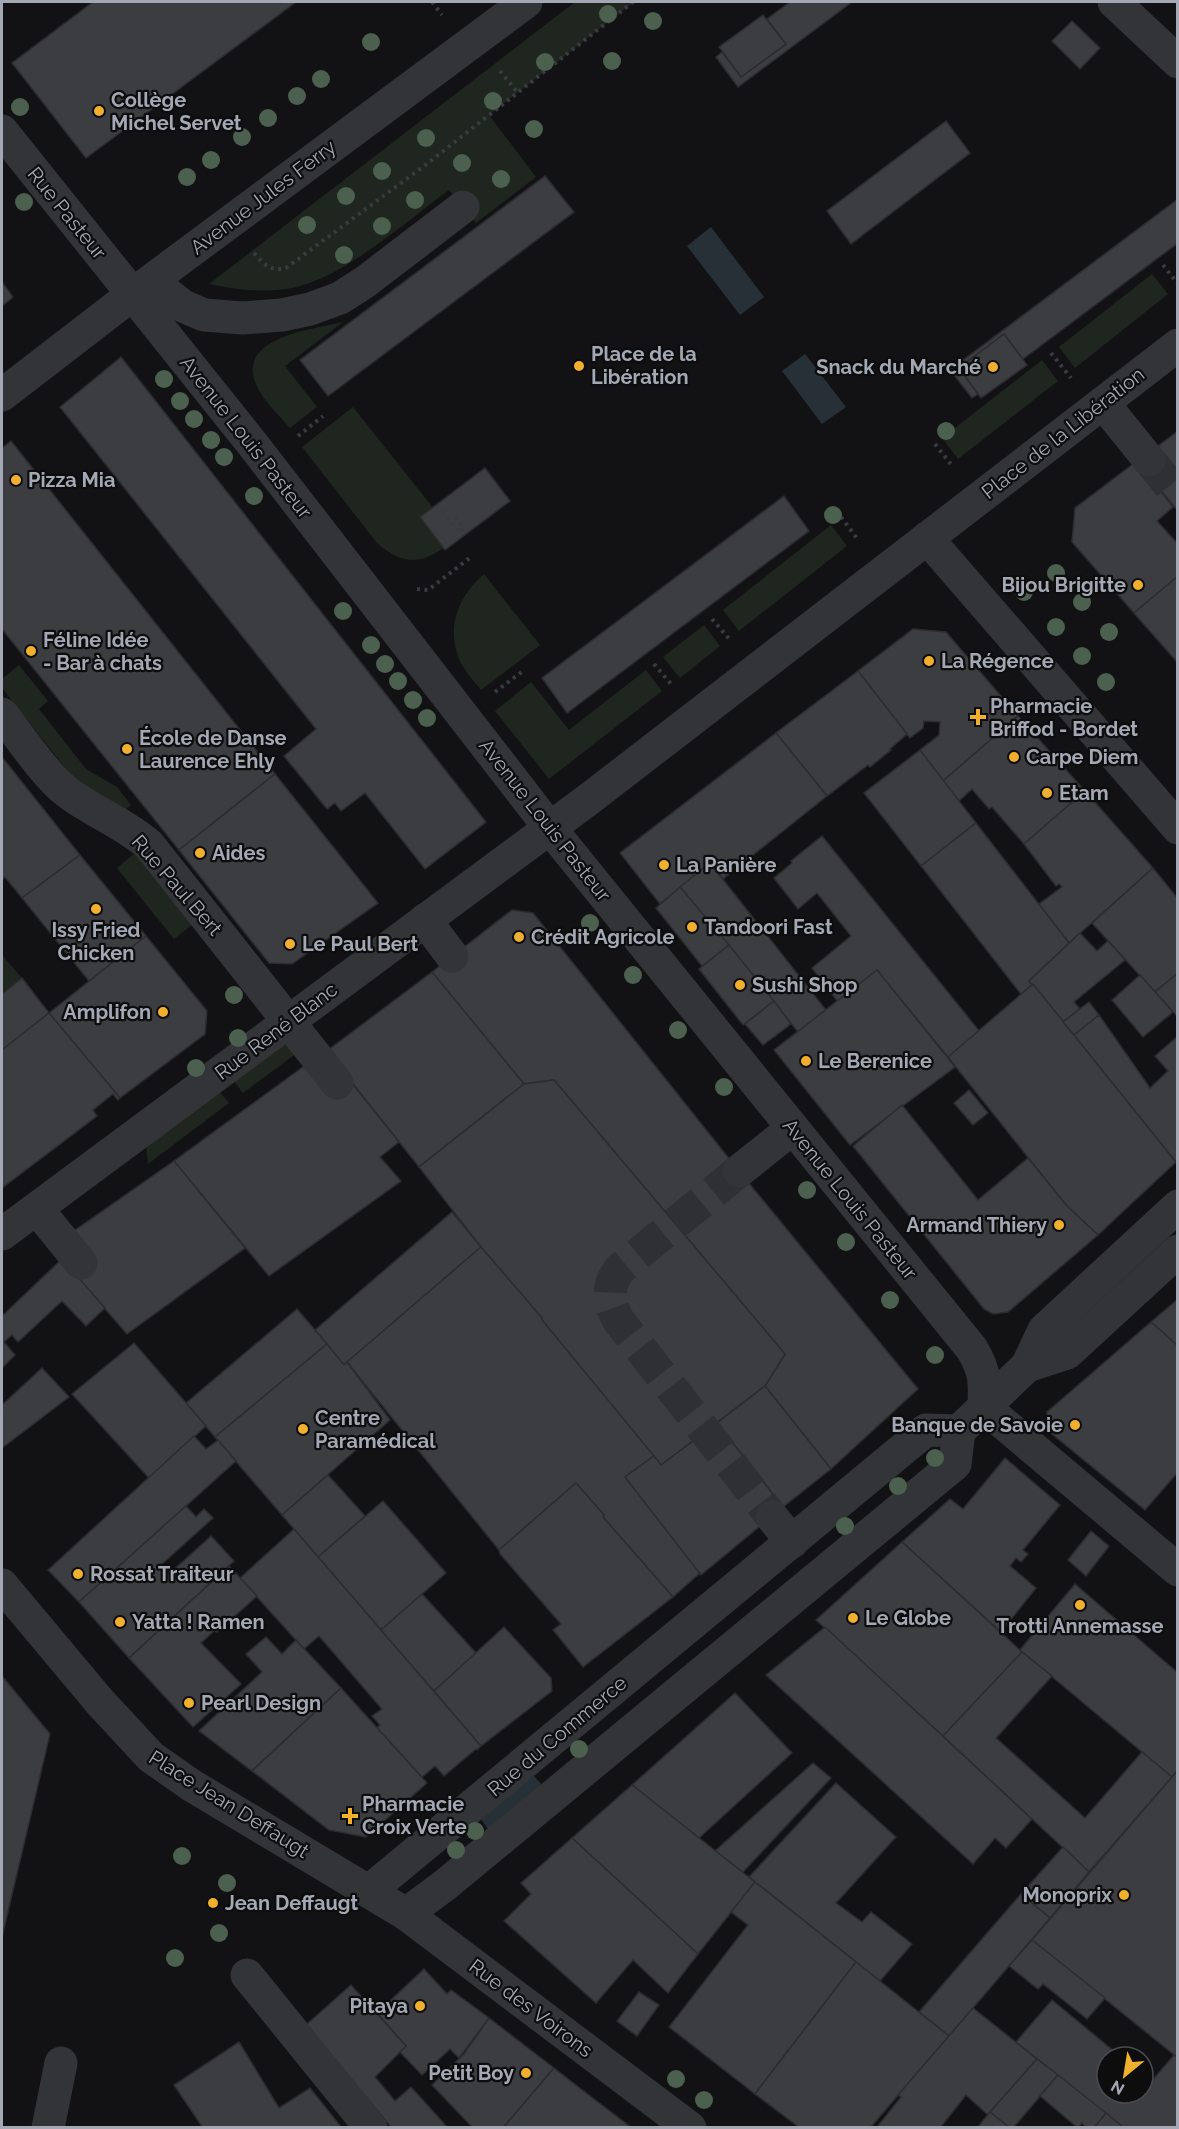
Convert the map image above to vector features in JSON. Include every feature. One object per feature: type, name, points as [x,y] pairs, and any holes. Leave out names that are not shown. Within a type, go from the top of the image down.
[{"type":"street","name":"Avenue Jules Ferry","points":[[2,395],[142,287],[526,2]]},
{"type":"street","points":[[1114,2],[1178,62]]},
{"type":"street","name":"Rue Pasteur","points":[[2,131],[142,287]]},
{"type":"street","points":[[142,287],[204,315],[255,318],[310,309],[356,289],[463,207]]},
{"type":"street","name":"Avenue Louis Pasteur","points":[[142,287],[254,446],[549,827],[972,1349],[983,1369],[985,1378],[984,1407]]},
{"type":"street","name":"Place de la Libération","points":[[549,827],[1178,345]]},
{"type":"street","points":[[1103,403],[1149,460]]},
{"type":"street","points":[[927,538],[1178,828]]},
{"type":"street","name":"Rue Paul Bert","points":[[2,714],[62,787],[77,799],[122,825],[148,845],[337,1083]]},
{"type":"street","name":"Rue René Blanc","points":[[2,1234],[549,827]]},
{"type":"street","points":[[425,920],[452,956]]},
{"type":"street","points":[[739,1171],[793,1128]]},
{"type":"street","points":[[406,1914],[445,1885],[955,1464],[959,1431],[1028,1366],[1044,1330],[1178,1206]]},
{"type":"street","points":[[37,1209],[81,1263]]},
{"type":"street","points":[[1028,1366],[1067,1353],[1178,1251]]},
{"type":"street","points":[[984,1407],[1178,1570]]},
{"type":"street","name":"Rue du Commerce","points":[[369,1891],[689,1626],[782,1529],[926,1430],[959,1431]]},
{"type":"street","name":"Place Jean Deffaugt","points":[[2,1585],[100,1702],[140,1747],[164,1768],[369,1891]]},
{"type":"street","points":[[689,1626],[722,1656]]},
{"type":"street","name":"Rue des Voirons","points":[[369,1891],[406,1914],[690,2127]]},
{"type":"street","points":[[247,1975],[371,2127]]},
{"type":"street","points":[[48,2127],[61,2064]]},
{"type":"path","points":[[229,223],[264,264],[278,270],[286,268],[428,163],[633,2]]},
{"type":"path","points":[[1163,265],[1178,284]]},
{"type":"path","points":[[442,511],[459,532],[464,528],[453,514]]},
{"type":"path","points":[[380,609],[409,588],[428,590],[471,557]]},
{"type":"shaded area","points":[[575,2],[634,2],[489,115],[536,177],[476,223],[449,190],[353,261],[311,282],[282,290],[261,291],[209,284]]},
{"type":"shaded area","points":[[711,227],[764,297],[740,315],[687,246]]},
{"type":"shaded area","points":[[1152,274],[1168,294],[1075,368],[1059,347]]},
{"type":"shaded area","points":[[343,322],[285,366],[317,407],[290,428],[266,402],[256,384],[253,368],[257,355],[281,338],[297,332]]},
{"type":"shaded area","points":[[805,354],[846,407],[822,424],[782,371]]},
{"type":"shaded area","points":[[1042,360],[1058,381],[958,459],[942,438]]},
{"type":"shaded area","points":[[353,407],[457,538],[436,552],[418,560],[399,557],[377,543],[302,447]]},
{"type":"shaded area","points":[[831,525],[847,546],[739,631],[723,610]]},
{"type":"shaded area","points":[[484,574],[540,645],[481,690],[459,659],[454,635],[457,612],[475,582]]},
{"type":"shaded area","points":[[704,625],[720,646],[680,678],[663,657]]},
{"type":"shaded area","points":[[19,665],[48,701],[39,709],[86,769],[117,787],[131,805],[125,810],[74,779],[2,688],[2,679]]},
{"type":"shaded area","points":[[646,670],[662,691],[549,779],[495,711],[531,682],[569,730]]},
{"type":"shaded area","points":[[135,853],[192,925],[174,939],[117,868]]},
{"type":"shaded area","points":[[2,955],[22,978],[2,994]]},
{"type":"shaded area","points":[[290,1036],[301,1050],[243,1093],[232,1079]]},
{"type":"shaded area","points":[[218,1090],[229,1103],[148,1164],[146,1145]]},
{"type":"shaded area","points":[[530,1771],[545,1789],[491,1833],[477,1814]]},
{"type":"building","name":"Collège Michel Servet","points":[[93,2],[296,2],[86,158],[12,63]]},
{"type":"building","points":[[790,2],[852,2],[738,87],[716,57],[722,52],[741,77],[786,44],[767,19]]},
{"type":"building","points":[[763,15],[786,44],[741,77],[719,47]]},
{"type":"building","points":[[1072,21],[1100,48],[1080,69],[1052,41]]},
{"type":"building","points":[[946,121],[970,153],[851,244],[827,211]]},
{"type":"building","points":[[545,176],[574,212],[328,396],[300,360]]},
{"type":"building","points":[[1178,199],[1178,243],[1023,359],[1004,334],[959,368],[978,394],[972,398],[950,370]]},
{"type":"building","points":[[2,282],[13,297],[2,306]]},
{"type":"building","name":"Snack du Marché","points":[[1004,334],[1027,365],[981,398],[959,368]]},
{"type":"building","points":[[121,357],[486,822],[425,869],[365,793],[341,811],[335,803],[327,809],[284,756],[316,729],[60,407]]},
{"type":"building","points":[[1178,431],[1178,511],[1141,466],[1154,449]]},
{"type":"building","points":[[11,441],[275,774],[179,850],[2,629],[2,448]]},
{"type":"building","points":[[1137,461],[1173,507],[1157,521],[1178,544],[1178,576],[1134,613],[1072,542],[1075,508]]},
{"type":"building","points":[[485,468],[510,501],[445,550],[420,517]]},
{"type":"building","points":[[784,496],[809,531],[567,713],[542,678]]},
{"type":"building","points":[[1178,576],[1178,663],[1134,613]]},
{"type":"building","points":[[913,629],[946,632],[1018,716],[943,781],[920,750],[939,735],[940,722],[924,721],[923,728],[910,738],[858,671]]},
{"type":"building","points":[[858,671],[907,734],[870,767],[868,765],[827,796],[776,733]]},
{"type":"building","points":[[1018,716],[1085,791],[1024,844],[992,807],[989,809],[972,789],[959,801],[943,781]]},
{"type":"building","points":[[776,733],[827,796],[723,879],[710,863],[660,904],[620,853]]},
{"type":"building","points":[[920,750],[976,823],[921,866],[864,793]]},
{"type":"building","points":[[2,757],[80,855],[22,898],[5,877],[2,880]]},
{"type":"building","points":[[275,774],[378,903],[292,964],[269,963],[179,850]]},
{"type":"building","points":[[1085,791],[1153,868],[1069,943],[1039,904],[1062,887],[1059,884],[1056,886],[1024,844]]},
{"type":"building","points":[[976,823],[1069,943],[1029,981],[1033,984],[1021,994],[921,866]]},
{"type":"building","points":[[822,836],[980,1032],[948,1057],[877,970],[838,1002],[812,968],[851,936],[817,893],[798,909],[774,878]]},
{"type":"building","points":[[80,855],[146,936],[89,981],[22,898]]},
{"type":"building","points":[[710,863],[826,1010],[798,1032],[680,887]]},
{"type":"building","points":[[1153,868],[1178,899],[1178,973],[1155,992],[1092,923]]},
{"type":"building","name":"Tandoori Fast","points":[[680,887],[729,945],[702,966],[656,908]]},
{"type":"building","points":[[512,910],[533,913],[739,1171],[918,1389],[831,1469],[765,1386],[785,1354],[554,1080],[524,1084],[432,972]]},
{"type":"building","points":[[1080,933],[1097,951],[1108,941],[1125,960],[1074,1002],[1080,1009],[1063,1022],[1029,981]]},
{"type":"building","points":[[146,936],[207,1011],[205,1034],[120,1098],[49,1013]]},
{"type":"building","points":[[729,945],[774,1001],[743,1025],[699,969]]},
{"type":"building","points":[[877,970],[955,1067],[850,1145],[774,1050]]},
{"type":"building","points":[[432,972],[524,1084],[419,1167],[327,1051]]},
{"type":"building","points":[[1178,973],[1178,1017],[1155,992]]},
{"type":"building","points":[[1140,975],[1173,1012],[1143,1037],[1112,1000]]},
{"type":"building","points":[[22,978],[49,1013],[2,1050],[2,994]]},
{"type":"building","points":[[1033,984],[1176,1162],[1098,1235],[1066,1205],[948,1057]]},
{"type":"building","points":[[774,1001],[791,1024],[763,1045],[745,1024]]},
{"type":"building","points":[[1089,1002],[1099,1015],[1074,1035],[1063,1022]]},
{"type":"building","points":[[49,1013],[120,1098],[118,1100],[113,1094],[93,1110],[97,1116],[2,1188],[2,1050]]},
{"type":"building","points":[[1099,1015],[1150,1088],[1168,1071],[1155,1056],[1178,1036],[1178,1161],[1176,1162],[1074,1035]]},
{"type":"building","points":[[307,1064],[346,1076],[399,1142],[380,1157],[401,1181],[269,1276],[174,1161]]},
{"type":"building","points":[[554,1080],[785,1354],[765,1386],[661,1465],[542,1318],[481,1247],[419,1167],[524,1084]]},
{"type":"building","points":[[969,1090],[988,1113],[973,1125],[954,1103]]},
{"type":"building","points":[[902,1105],[978,1200],[1028,1158],[1066,1205],[1098,1235],[1008,1312],[993,1314],[984,1309],[853,1146]]},
{"type":"building","points":[[174,1161],[245,1248],[127,1334],[72,1271],[74,1231]]},
{"type":"building","points":[[452,1212],[481,1247],[344,1365],[315,1330]]},
{"type":"building","points":[[481,1247],[654,1456],[625,1477],[700,1573],[673,1597],[576,1483],[499,1550],[347,1362]]},
{"type":"building","points":[[62,1259],[105,1308],[86,1326],[62,1301],[18,1342],[12,1335],[4,1342],[15,1355],[2,1368],[2,1316]]},
{"type":"building","points":[[1178,1299],[1178,1346],[1151,1322]]},
{"type":"building","points":[[297,1309],[327,1344],[215,1437],[186,1403]]},
{"type":"building","points":[[1151,1322],[1178,1346],[1178,1472],[1145,1510],[1047,1430],[1047,1412]]},
{"type":"building","points":[[134,1343],[206,1426],[149,1478],[72,1394]]},
{"type":"building","name":"Centre Paramédical","points":[[327,1344],[344,1365],[347,1362],[390,1420],[282,1515],[215,1437]]},
{"type":"building","points":[[42,1368],[69,1397],[2,1448],[2,1405]]},
{"type":"building","points":[[765,1386],[831,1469],[783,1507],[717,1423]]},
{"type":"building","points":[[717,1423],[783,1507],[701,1575],[625,1477],[654,1456],[661,1465]]},
{"type":"building","points":[[194,1436],[206,1449],[218,1440],[236,1461],[79,1602],[48,1570]]},
{"type":"building","points":[[1005,1458],[1060,1505],[1023,1550],[1028,1554],[1021,1562],[1016,1558],[1010,1566],[1036,1588],[1001,1632],[902,1542],[950,1499],[963,1509]]},
{"type":"building","points":[[328,1475],[365,1516],[318,1557],[282,1515]]},
{"type":"building","points":[[576,1483],[673,1597],[583,1667],[553,1630],[561,1624],[500,1554],[499,1550]]},
{"type":"building","points":[[383,1501],[446,1573],[381,1630],[318,1557]]},
{"type":"building","points":[[186,1506],[196,1517],[204,1509],[213,1518],[162,1564],[169,1574],[211,1536],[234,1561],[129,1658],[79,1602]]},
{"type":"building","points":[[294,1529],[481,1746],[444,1776],[435,1766],[422,1777],[377,1728],[380,1725],[372,1716],[382,1709],[319,1636],[304,1649],[240,1578]]},
{"type":"building","points":[[1091,1531],[1109,1546],[1086,1576],[1068,1560]]},
{"type":"building","points":[[902,1542],[1022,1652],[943,1736],[816,1620]]},
{"type":"building","points":[[229,1566],[257,1596],[217,1632],[214,1631],[201,1643],[241,1684],[193,1727],[129,1658]]},
{"type":"building","points":[[1075,1584],[1178,1673],[1178,1770],[1172,1777],[1020,1650]]},
{"type":"building","points":[[422,1594],[476,1653],[434,1691],[381,1630]]},
{"type":"building","points":[[504,1627],[551,1678],[552,1691],[481,1746],[434,1691]]},
{"type":"building","points":[[825,1627],[1032,1819],[1006,1848],[995,1838],[973,1864],[766,1675]]},
{"type":"building","points":[[266,1637],[282,1654],[296,1640],[341,1688],[252,1771],[199,1731],[262,1672],[246,1654]]},
{"type":"building","points":[[1022,1652],[1052,1676],[996,1738],[1085,1818],[1142,1752],[1172,1777],[1089,1872],[943,1736]]},
{"type":"building","points":[[2,1676],[50,1734],[2,1937]]},
{"type":"building","points":[[341,1688],[427,1783],[366,1837],[329,1830],[252,1771]]},
{"type":"building","points":[[735,1693],[792,1753],[699,1838],[632,1785]]},
{"type":"building","points":[[813,1763],[831,1778],[743,1872],[715,1851]]},
{"type":"building","name":"Monoprix","points":[[1178,1770],[1178,2058],[1032,1940]]},
{"type":"building","points":[[836,1783],[896,1837],[836,1903],[862,1922],[871,1912],[912,1944],[880,1981],[749,1877]]},
{"type":"building","points":[[632,1785],[755,1882],[698,1954],[572,1838]]},
{"type":"building","points":[[572,1838],[698,1954],[668,1993],[633,1960],[596,2003],[504,1921],[531,1894],[521,1883]]},
{"type":"building","points":[[1063,1847],[1089,1872],[1050,1918],[1021,1894]]},
{"type":"building","points":[[755,1882],[856,1962],[755,2094],[669,2027],[748,1925],[731,1912]]},
{"type":"building","points":[[1021,1894],[1050,1918],[949,2036],[919,2012]]},
{"type":"building","points":[[1032,1940],[1105,1998],[1087,2019],[1043,1984],[1038,1989],[1009,1966]]},
{"type":"building","points":[[856,1962],[949,2036],[870,2128],[800,2128],[755,2094]]},
{"type":"building","points":[[424,1969],[447,1994],[451,1990],[489,2018],[459,2058],[450,2049],[422,2075],[400,2052],[406,2046],[377,2013]]},
{"type":"building","points":[[351,1985],[406,2046],[375,2077],[395,2101],[411,2087],[448,2128],[392,2128],[306,2025]]},
{"type":"building","points":[[639,1992],[659,2005],[637,2036],[617,2021]]},
{"type":"building","points":[[1052,2000],[1106,2045],[1095,2045],[1095,2105],[1016,2042]]},
{"type":"building","points":[[973,2008],[1037,2059],[988,2115],[966,2095],[940,2128],[877,2127],[901,2097],[898,2095]]},
{"type":"building","points":[[489,2018],[554,2068],[503,2128],[473,2128],[432,2085],[464,2054]]},
{"type":"building","points":[[239,2042],[279,2108],[310,2088],[342,2128],[203,2128],[174,2085]]},
{"type":"building","points":[[1174,2055],[1178,2058],[1178,2128],[1124,2128],[1095,2105],[1155,2105],[1155,2077]]},
{"type":"building","points":[[1037,2059],[1058,2075],[1013,2128],[1010,2128],[990,2112]]},
{"type":"building","points":[[554,2068],[577,2086],[632,2128],[503,2128]]},
{"type":"building","points":[[1058,2075],[1106,2113],[1094,2128],[1086,2128],[1082,2123],[1078,2128],[1040,2096]]},
{"type":"building","points":[[990,2112],[1010,2128],[977,2128]]},
{"type":"building","points":[[1106,2113],[1124,2128],[1094,2128]]},
{"type":"tunnel","points":[[1149,460],[1178,495]]},
{"type":"tunnel","points":[[739,1171],[620,1269],[612,1282],[610,1295],[619,1321],[772,1517]]},
{"type":"place","name":"Collège Michel Servet","points":[[99,111]]},
{"type":"place","name":"Place de la Libération","points":[[579,366]]},
{"type":"place","name":"Snack du Marché","points":[[993,367]]},
{"type":"place","name":"Pizza Mia","points":[[16,480]]},
{"type":"place","name":"Bijou Brigitte","points":[[1138,585]]},
{"type":"place","name":"Féline Idée - Bar à chats","points":[[31,651]]},
{"type":"place","name":"La Régence","points":[[929,661]]},
{"type":"place","name":"Pharmacie Briffod - Bordet","points":[[978,717]]},
{"type":"place","name":"École de Danse Laurence Ehly","points":[[127,749]]},
{"type":"place","name":"Carpe Diem","points":[[1014,757]]},
{"type":"place","name":"Etam","points":[[1047,793]]},
{"type":"place","name":"Aides","points":[[200,853]]},
{"type":"place","name":"La Panière","points":[[664,865]]},
{"type":"place","name":"Issy Fried Chicken","points":[[96,909]]},
{"type":"place","name":"Tandoori Fast","points":[[692,927]]},
{"type":"place","name":"Crédit Agricole","points":[[519,937]]},
{"type":"place","name":"Le Paul Bert","points":[[290,944]]},
{"type":"place","name":"Sushi Shop","points":[[740,985]]},
{"type":"place","name":"Amplifon","points":[[163,1012]]},
{"type":"place","name":"Le Berenice","points":[[806,1061]]},
{"type":"place","name":"Armand Thiery","points":[[1059,1225]]},
{"type":"place","name":"Banque de Savoie","points":[[1075,1425]]},
{"type":"place","name":"Centre Paramédical","points":[[303,1429]]},
{"type":"place","name":"Rossat Traiteur","points":[[78,1574]]},
{"type":"place","name":"Trotti Annemasse","points":[[1080,1605]]},
{"type":"place","name":"Le Globe","points":[[853,1618]]},
{"type":"place","name":"Yatta ! Ramen","points":[[120,1622]]},
{"type":"place","name":"Pearl Design","points":[[189,1703]]},
{"type":"place","name":"Pharmacie Croix Verte","points":[[350,1816]]},
{"type":"place","name":"Monoprix","points":[[1124,1895]]},
{"type":"place","name":"Jean Deffaugt","points":[[213,1903]]},
{"type":"place","name":"Pitaya","points":[[420,2006]]},
{"type":"place","name":"Petit Boy","points":[[526,2073]]}]
